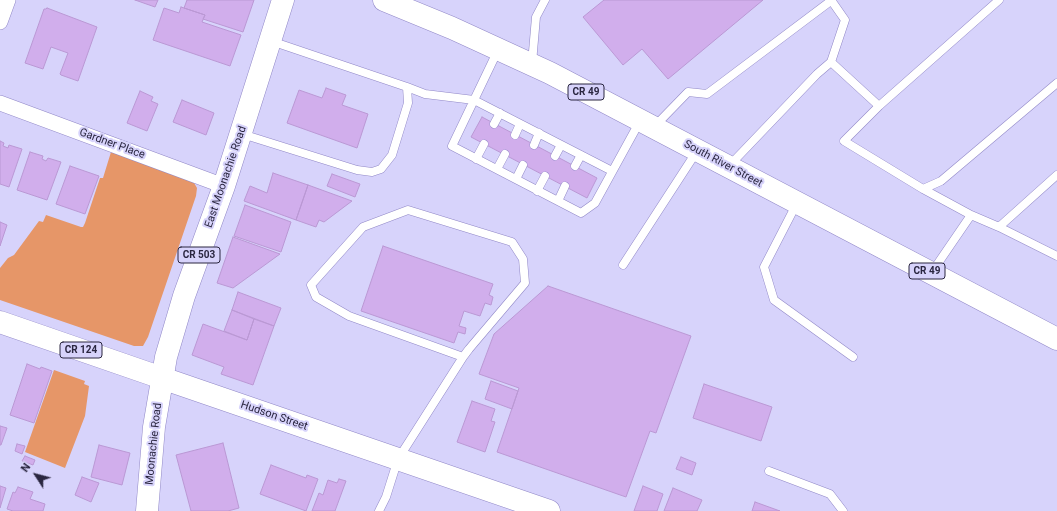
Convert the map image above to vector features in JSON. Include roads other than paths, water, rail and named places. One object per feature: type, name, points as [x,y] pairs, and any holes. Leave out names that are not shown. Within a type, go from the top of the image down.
[{"type":"main road","name":"East Moonachie Road","points":[[162,378],[166,358],[184,296],[224,186],[283,0]]},
{"type":"main road","name":"South River Street","points":[[384,0],[452,28],[532,64],[1057,339]]},
{"type":"main road","name":"Hudson Street","points":[[0,322],[549,511]]},
{"type":"main road","name":"Moonachie Road","points":[[147,511],[154,427],[162,378]]},
{"type":"street","points":[[0,22],[8,0]]},
{"type":"street","name":"Gardner Place","points":[[0,103],[224,186]]},
{"type":"lane","points":[[532,64],[536,17],[545,0]]},
{"type":"lane","points":[[498,49],[452,146],[581,213],[595,203],[612,171],[647,124],[688,92],[707,94],[831,0],[844,20],[830,62],[729,166]]},
{"type":"lane","points":[[999,0],[879,106],[844,142],[923,189],[971,215],[999,227],[1057,256]]},
{"type":"lane","points":[[270,41],[425,94],[474,100],[612,171]]},
{"type":"lane","points":[[830,62],[879,106]]},
{"type":"lane","points":[[923,189],[941,181],[1057,83]]},
{"type":"lane","points":[[241,134],[357,170],[372,172],[381,169],[392,155],[408,103],[407,87]]},
{"type":"lane","points":[[494,124],[500,113]]},
{"type":"lane","points":[[515,135],[520,124]]},
{"type":"lane","points":[[534,144],[539,133]]},
{"type":"lane","points":[[476,159],[484,144]]},
{"type":"lane","points":[[555,156],[561,144]]},
{"type":"lane","points":[[622,265],[698,150]]},
{"type":"lane","points":[[497,169],[504,154]]},
{"type":"lane","points":[[575,166],[580,155]]},
{"type":"lane","points":[[516,179],[524,165]]},
{"type":"lane","points":[[999,227],[1057,175]]},
{"type":"lane","points":[[537,190],[545,176]]},
{"type":"lane","points":[[558,201],[565,186]]},
{"type":"lane","points":[[797,202],[764,267],[774,300],[853,357]]},
{"type":"lane","points":[[379,511],[386,497],[398,459],[469,349],[525,283],[523,260],[512,242],[408,210],[363,227],[311,285],[316,297],[349,316],[463,358]]},
{"type":"lane","points":[[931,273],[971,215]]},
{"type":"lane","points":[[769,471],[830,494],[844,511]]}]
